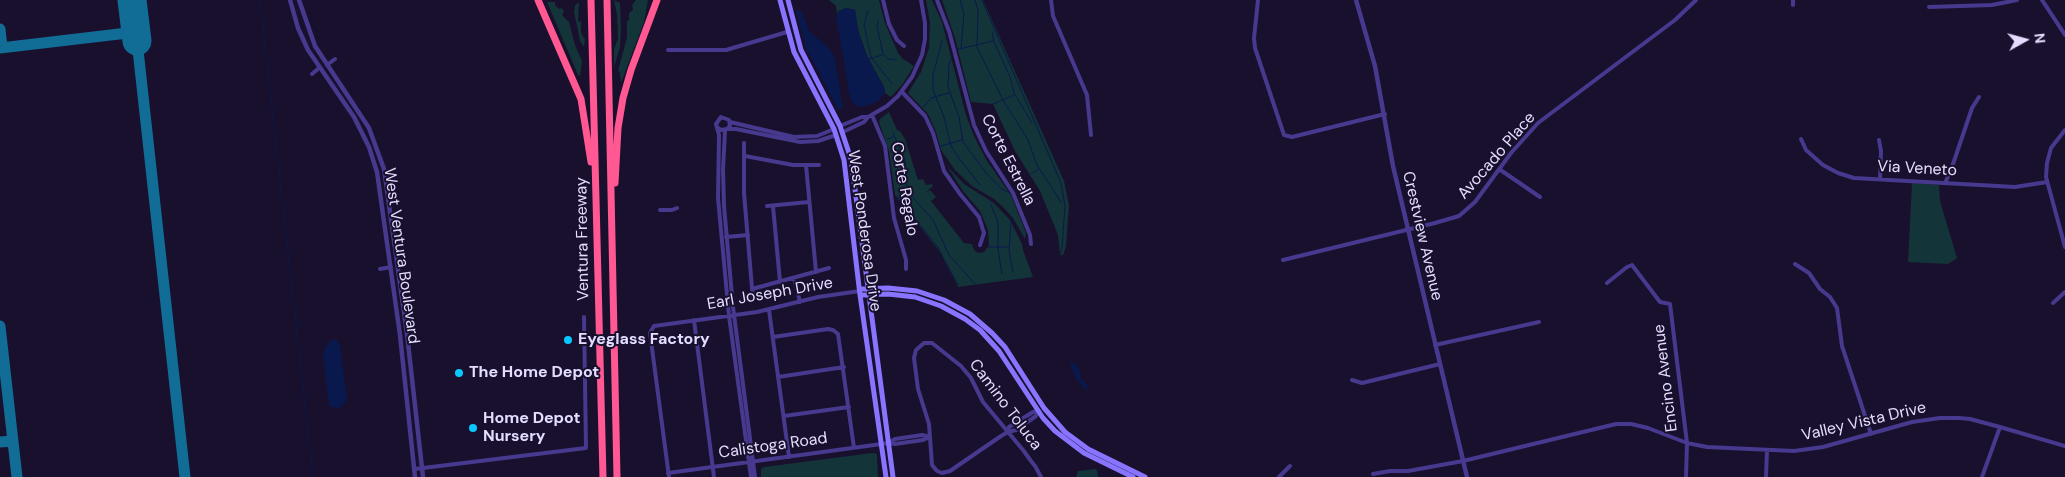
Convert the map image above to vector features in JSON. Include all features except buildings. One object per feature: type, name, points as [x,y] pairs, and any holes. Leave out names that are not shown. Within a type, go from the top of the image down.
[{"type":"highway","points":[[538,0],[581,99],[586,120],[596,197]]},
{"type":"highway","name":"Ventura Freeway","points":[[591,0],[602,477]]},
{"type":"highway","name":"Ventura Freeway","points":[[607,0],[617,477]]},
{"type":"highway","points":[[611,200],[615,184],[620,114],[625,90],[657,0]]},
{"type":"main road","name":"West Ponderosa Drive","points":[[780,0],[787,32],[799,63],[835,132],[846,169],[860,292],[886,477]]},
{"type":"main road","name":"West Ponderosa Drive","points":[[788,0],[794,30],[806,60],[843,132],[853,169],[893,477]]},
{"type":"main road","points":[[787,32],[794,30]]},
{"type":"main road","points":[[835,132],[840,126]]},
{"type":"main road","points":[[835,132],[843,132]]},
{"type":"main road","name":"Earl Joseph Drive","points":[[860,292],[898,288],[917,291],[944,300],[970,314],[985,326],[1005,347],[1043,407],[1059,426],[1080,444],[1144,477]]},
{"type":"main road","name":"Earl Joseph Drive","points":[[869,291],[915,297],[941,306],[965,319],[999,351],[1038,411],[1055,431],[1091,458],[1133,477]]},
{"type":"main road","points":[[1038,411],[1043,407]]},
{"type":"street","name":"West Ventura Boulevard","points":[[290,0],[298,28],[318,67],[354,117],[374,161],[380,185],[391,267],[416,477]]},
{"type":"street","name":"West Ventura Boulevard","points":[[299,0],[306,25],[315,46],[359,110],[382,159],[407,334],[423,477]]},
{"type":"street","points":[[883,0],[889,24],[897,40],[904,46]]},
{"type":"street","points":[[843,132],[864,122],[887,106],[902,92],[916,70],[924,47],[925,23],[921,0]]},
{"type":"street","name":"Corte Estrella","points":[[937,0],[952,41],[974,125],[986,151],[1016,199],[1032,244]]},
{"type":"street","points":[[1051,0],[1053,16],[1087,95],[1091,134]]},
{"type":"street","points":[[1258,0],[1254,38],[1255,48],[1282,131],[1287,136],[1292,137],[1385,114]]},
{"type":"street","name":"Crestview Avenue","points":[[1356,0],[1376,66],[1390,151],[1467,477]]},
{"type":"street","name":"Avocado Place","points":[[1283,260],[1459,216],[1475,202],[1499,169],[1538,123],[1675,20],[1696,0]]},
{"type":"street","points":[[1929,7],[1985,6],[2017,0]]},
{"type":"street","points":[[2042,0],[2065,35]]},
{"type":"street","points":[[668,50],[726,50],[787,32]]},
{"type":"street","points":[[312,74],[318,67],[334,59]]},
{"type":"street","points":[[902,92],[925,116],[933,133],[944,170],[979,218],[984,233],[980,245]]},
{"type":"street","points":[[1945,183],[1969,117],[1979,97]]},
{"type":"street","points":[[840,126],[862,117],[870,116]]},
{"type":"street","name":"Corte Regalo","points":[[870,116],[885,146],[895,227],[906,260],[906,269]]},
{"type":"street","points":[[751,477],[751,462],[718,191],[719,135],[717,122],[719,118],[726,117],[730,122],[794,137],[817,136],[835,132]]},
{"type":"street","points":[[730,122],[726,130],[722,180],[729,316],[751,462],[755,477]]},
{"type":"street","points":[[718,128],[726,130],[736,129],[800,142],[818,141],[835,132]]},
{"type":"street","points":[[2065,130],[2051,148],[2047,163],[2046,182],[2065,247]]},
{"type":"street","name":"Via Veneto","points":[[1801,139],[1811,155],[1830,169],[1854,178],[2015,187],[2046,182]]},
{"type":"street","points":[[1879,140],[1881,152],[1880,179]]},
{"type":"street","points":[[744,143],[744,193],[753,300]]},
{"type":"street","points":[[744,156],[786,164],[819,165]]},
{"type":"street","points":[[806,165],[816,272]]},
{"type":"street","points":[[1499,169],[1540,197]]},
{"type":"street","points":[[767,206],[809,202]]},
{"type":"street","points":[[773,206],[780,282]]},
{"type":"street","points":[[660,210],[677,208]]},
{"type":"street","points":[[724,237],[748,235]]},
{"type":"street","points":[[1795,264],[1809,273],[1837,308],[1842,346],[1871,434]]},
{"type":"street","name":"Encino Avenue","points":[[1607,283],[1632,265],[1660,302],[1670,304],[1687,442],[1686,477]]},
{"type":"street","points":[[380,269],[391,267]]},
{"type":"street","points":[[752,289],[829,268]]},
{"type":"street","points":[[794,278],[800,302]]},
{"type":"street","name":"Earl Joseph Drive","points":[[669,475],[650,333],[654,326],[770,310],[823,296],[860,292]]},
{"type":"street","points":[[2054,304],[2065,292]]},
{"type":"street","points":[[770,310],[789,456]]},
{"type":"street","points":[[415,469],[586,448],[584,317]]},
{"type":"street","points":[[694,320],[714,477]]},
{"type":"street","points":[[1435,345],[1539,322]]},
{"type":"street","points":[[773,337],[828,329],[836,332],[840,338],[854,448]]},
{"type":"street","points":[[400,335],[407,334]]},
{"type":"street","name":"Camino Toluca","points":[[930,437],[928,419],[919,395],[914,360],[919,346],[926,343],[935,344],[961,366],[971,378],[983,402],[1035,466],[1041,477]]},
{"type":"street","points":[[1352,380],[1362,383],[1440,364]]},
{"type":"street","points":[[778,377],[844,368]]},
{"type":"street","points":[[784,416],[849,407]]},
{"type":"street","points":[[930,437],[932,465],[937,471],[945,473],[1008,432],[1012,432],[1029,421],[1036,416],[1038,411]]},
{"type":"street","name":"Valley Vista Drive","points":[[1373,474],[1390,470],[1408,471],[1463,462],[1616,424],[1631,424],[1648,428],[1687,442],[1715,449],[1794,451],[1813,449],[1912,422],[1940,418],[1970,419],[2065,446]]},
{"type":"street","points":[[1982,477],[2000,427]]},
{"type":"street","name":"Calistoga Road","points":[[669,475],[789,456],[923,440],[930,437]]},
{"type":"street","points":[[1766,477],[1767,450]]},
{"type":"street","points":[[1279,477],[1290,466]]},
{"type":"green space","points":[[614,0],[620,3],[621,30],[620,47],[614,67],[614,49],[618,39],[617,14]]},
{"type":"green space","points":[[636,0],[648,0],[644,22],[621,83],[620,72],[618,71],[627,37],[627,21],[629,20],[629,13],[633,10],[632,5]]},
{"type":"green space","points":[[829,0],[879,0],[885,23],[898,53],[903,59],[914,66],[902,85],[891,97],[885,93],[884,87],[867,56],[858,30],[855,10],[846,8],[837,14],[836,6]]},
{"type":"green space","points":[[926,0],[932,0],[942,22],[966,115],[974,136],[987,161],[1011,195],[1026,233],[1025,239],[1013,218],[1003,207],[994,199],[972,186],[955,170],[941,150],[928,114],[908,93],[921,72],[929,48],[930,23]]},
{"type":"green space","points":[[942,0],[983,0],[1064,181],[1069,205],[1066,246],[1063,255],[1060,255],[1058,235],[1040,191],[1015,151],[993,104],[971,102],[955,38]]},
{"type":"green space","points":[[547,2],[555,2],[559,9],[562,8],[564,12],[562,15],[569,22],[575,45],[582,61],[580,76],[578,75]]},
{"type":"green space","points":[[579,2],[578,21],[581,22],[581,33],[585,39],[584,47],[580,41],[574,12],[575,5]]},
{"type":"green space","points":[[889,112],[897,130],[900,131],[905,139],[918,180],[923,179],[926,185],[932,184],[933,186],[925,193],[930,190],[936,197],[931,201],[964,243],[972,244],[974,250],[978,253],[984,252],[989,245],[988,230],[980,211],[963,191],[947,166],[964,184],[994,203],[1010,220],[1022,244],[1033,277],[958,287],[940,252],[895,195],[889,151],[879,122]]},
{"type":"green space","points":[[1912,183],[1939,185],[1940,201],[1957,258],[1948,264],[1908,262]]},
{"type":"green space","points":[[872,453],[877,454],[878,477],[761,477],[761,469],[764,467]]},
{"type":"green space","points":[[1097,470],[1098,477],[1076,477],[1078,471]]},
{"type":"shaded area","points":[[846,8],[855,10],[858,30],[867,56],[885,89],[884,94],[877,102],[862,107],[853,104],[849,93],[836,16],[839,11]]},
{"type":"shaded area","points":[[801,10],[809,31],[831,50],[835,59],[843,107],[838,110],[806,48],[796,11]]},
{"type":"shaded area","points":[[330,340],[336,340],[340,345],[347,400],[339,409],[329,406],[323,353]]},
{"type":"shaded area","points":[[1074,362],[1079,369],[1082,381],[1088,387],[1085,390],[1075,377],[1070,364]]},
{"type":"waterway","points":[[260,0],[313,477]]},
{"type":"waterway","points":[[960,0],[964,14],[961,49]]},
{"type":"waterway","points":[[975,0],[978,10],[977,47],[1003,100],[1027,138],[1037,165],[1061,202]]},
{"type":"waterway","points":[[982,0],[1061,183],[1065,206],[1060,255]]},
{"type":"waterway","points":[[868,11],[864,25],[871,57],[892,84]]},
{"type":"waterway","points":[[878,21],[877,26],[883,54],[888,59],[896,60]]},
{"type":"waterway","points":[[992,32],[994,42],[1010,77],[1014,93],[1032,123]]},
{"type":"waterway","points":[[942,41],[933,75],[933,90],[944,117],[951,146],[980,185]]},
{"type":"waterway","points":[[955,50],[993,41]]},
{"type":"waterway","points":[[869,59],[882,55]]},
{"type":"waterway","points":[[952,58],[949,63],[948,87],[959,117],[963,142],[987,174],[1002,189],[1010,193]]},
{"type":"waterway","points":[[923,107],[931,98],[949,93]]},
{"type":"waterway","points":[[993,104],[1014,95]]},
{"type":"waterway","points":[[893,133],[905,160],[905,177],[909,193],[933,220],[949,255],[975,284]]},
{"type":"waterway","points":[[887,139],[893,137]]},
{"type":"waterway","points":[[941,146],[962,140]]},
{"type":"waterway","points":[[1031,174],[1039,169]]},
{"type":"waterway","points":[[899,198],[908,193]]},
{"type":"waterway","points":[[896,196],[937,246],[958,285]]},
{"type":"waterway","points":[[991,205],[998,222],[998,249],[1002,274]]},
{"type":"waterway","points":[[1011,221],[1009,251],[1013,272]]},
{"type":"waterway","points":[[988,247],[1008,247]]},
{"type":"waterway","points":[[297,320],[303,326]]},
{"type":"waterway","points":[[318,341],[325,346]]},
{"type":"waterway","points":[[312,465],[317,469]]},
{"type":"taxiway","points":[[0,29],[2,47]]},
{"type":"taxiway","points":[[0,48],[136,32]]},
{"type":"taxiway","points":[[137,41],[185,477]]},
{"type":"taxiway","points":[[0,326],[17,477]]},
{"type":"taxiway","points":[[0,442],[13,441]]},
{"type":"runway","points":[[132,0],[137,41]]},
{"type":"place","name":"Eyeglass Factory","points":[[568,340]]},
{"type":"place","name":"The Home Depot","points":[[459,373]]},
{"type":"place","name":"Home Depot Nursery","points":[[473,428]]}]
